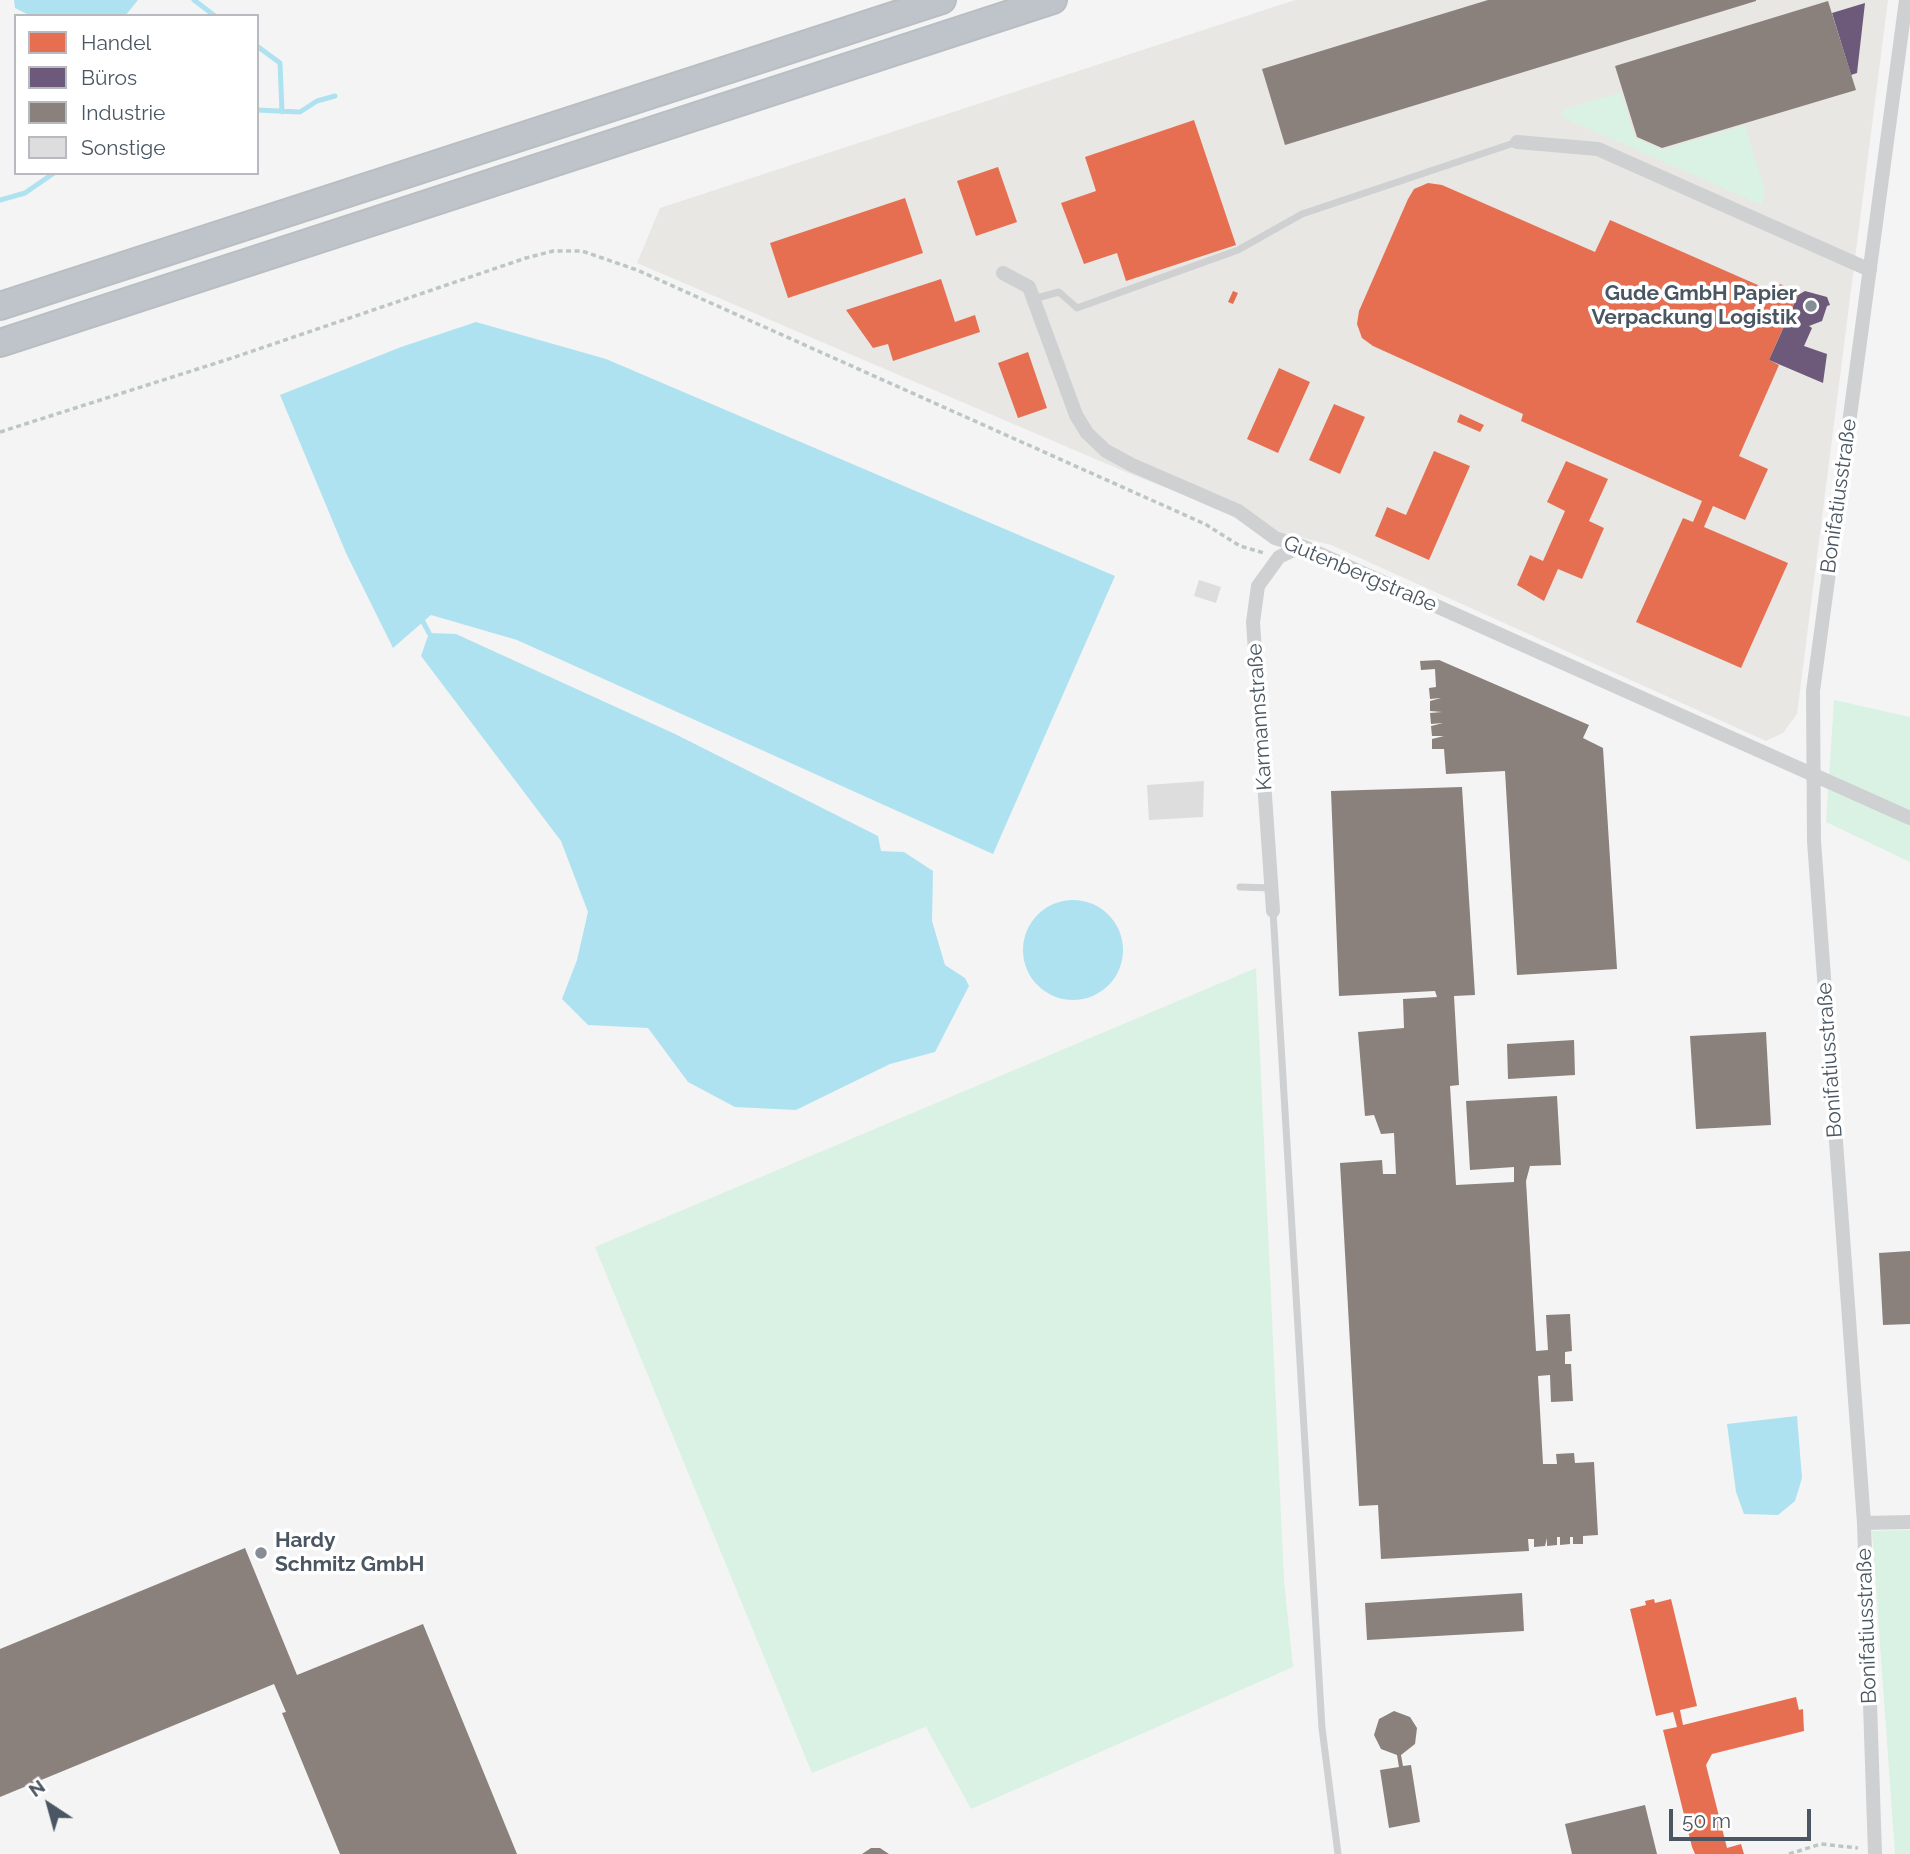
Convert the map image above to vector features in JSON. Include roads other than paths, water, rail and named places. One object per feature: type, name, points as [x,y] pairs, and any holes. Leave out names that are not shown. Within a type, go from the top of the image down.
[{"type":"highway","points":[[0,306],[942,0]]},
{"type":"highway","points":[[0,343],[1053,0]]},
{"type":"street","name":"Bonifatiusstraße","points":[[1875,1851],[1864,1523],[1814,841],[1813,691],[1906,0]]},
{"type":"street","points":[[1517,142],[1598,149],[1870,270]]},
{"type":"street","name":"Gutenbergstraße","points":[[1003,272],[1029,287],[1076,415],[1087,433],[1107,451],[1132,465],[1238,511],[1275,538],[1302,546],[1910,818]]},
{"type":"street","name":"Karmannstraße","points":[[1273,911],[1253,622],[1258,586],[1279,557],[1302,546]]},
{"type":"street","points":[[1864,1523],[1910,1522]]},
{"type":"lane","points":[[1033,299],[1059,292],[1077,308],[1238,250],[1302,214],[1517,142]]},
{"type":"lane","points":[[1240,887],[1271,888]]},
{"type":"lane","points":[[1273,911],[1322,1728],[1338,1854]]},
{"type":"water","points":[[14,0],[138,0],[127,14],[27,14],[15,8]]},
{"type":"water","points":[[476,322],[606,359],[1115,576],[993,854],[517,640],[431,615],[393,648],[346,553],[280,395],[401,347]]},
{"type":"water","points":[[429,633],[456,634],[675,734],[878,836],[881,851],[904,852],[933,871],[932,921],[945,965],[965,978],[969,986],[935,1052],[890,1064],[796,1110],[735,1107],[688,1082],[648,1028],[588,1025],[562,999],[577,960],[588,912],[561,841],[421,656]]},
{"type":"water","points":[[1073,900],[1092,904],[1109,914],[1119,931],[1123,950],[1119,969],[1109,986],[1092,996],[1073,1000],[1054,996],[1037,986],[1027,969],[1023,950],[1027,931],[1037,914],[1054,904]]},
{"type":"water","points":[[1797,1416],[1802,1478],[1795,1501],[1778,1515],[1744,1514],[1736,1492],[1727,1424]]},
{"type":"waterway","points":[[194,0],[212,14]]},
{"type":"waterway","points":[[259,47],[280,63],[282,112]]},
{"type":"waterway","points":[[259,110],[300,112],[317,101],[335,96]]},
{"type":"waterway","points":[[0,200],[25,193],[51,175]]},
{"type":"waterway","points":[[420,616],[429,633]]},
{"type":"place","name":"Gude GmbH Papier Verpackung Logistik","points":[[1811,306]]},
{"type":"place","name":"Hardy Schmitz GmbH","points":[[261,1553]]}]
